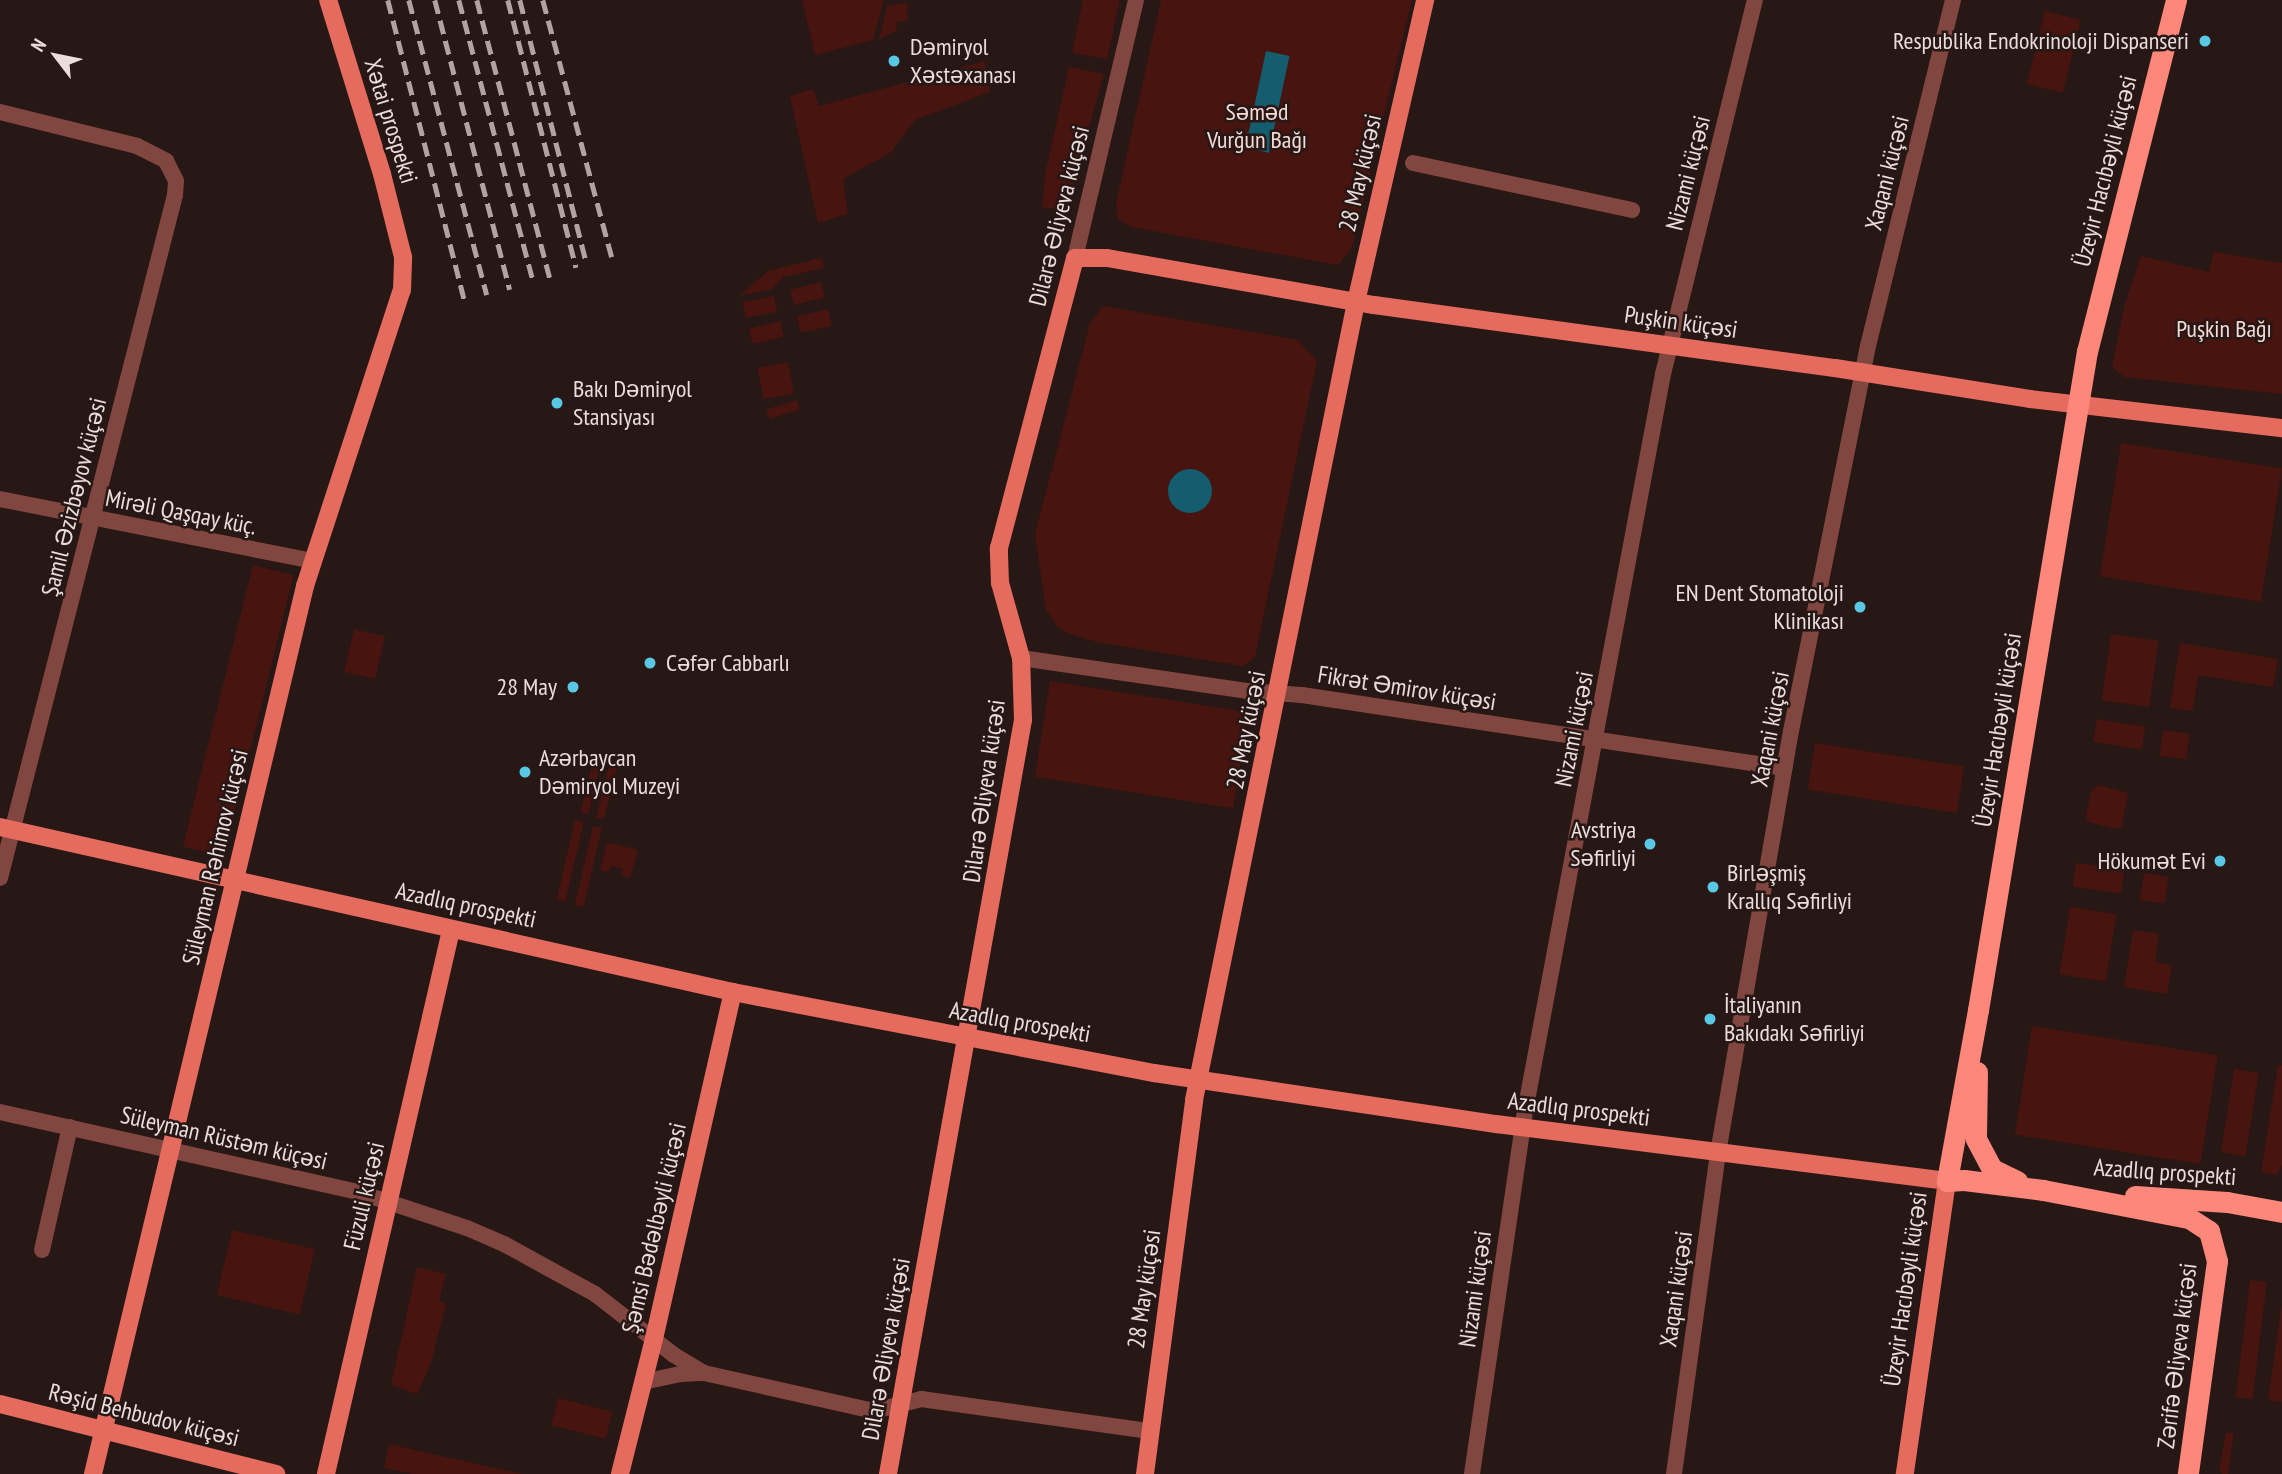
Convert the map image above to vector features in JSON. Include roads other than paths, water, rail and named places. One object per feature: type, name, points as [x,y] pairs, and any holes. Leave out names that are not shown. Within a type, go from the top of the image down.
[{"type":"highway","name":"Üzeyir Hacıbəyli küçəsi","points":[[1947,1181],[2096,307],[2176,0]]},
{"type":"highway","points":[[1978,1010],[1976,1139],[1987,1161],[2000,1175],[2043,1190]]},
{"type":"highway","name":"Azadlıq prospekti","points":[[1947,1181],[1964,1180],[2043,1190],[2227,1202],[2282,1212]]},
{"type":"highway","name":"Azadlıq prospekti","points":[[2043,1190],[2189,1218],[2204,1225],[2215,1244]]},
{"type":"highway","name":"Zərifə Əliyeva küçəsi","points":[[2188,1474],[2217,1261],[2215,1244]]},
{"type":"main road","name":"Xətai prospekti","points":[[328,0],[382,174],[403,257]]},
{"type":"main road","name":"28 May küçəsi","points":[[1145,1474],[1199,1079],[1356,302],[1425,0]]},
{"type":"main road","name":"Süleyman Rəhimov küçəsi","points":[[93,1474],[312,562],[402,290],[403,257]]},
{"type":"main road","name":"Puşkin küçəsi","points":[[1075,258],[1107,258],[1356,302],[2078,405],[2282,428]]},
{"type":"main road","name":"Dilarə Əliyeva küçəsi","points":[[888,1474],[1023,720],[1021,658],[1000,583],[999,548],[1075,258]]},
{"type":"main road","name":"Azadlıq prospekti","points":[[6,828],[733,992],[968,1039],[1199,1079],[1522,1128],[1947,1181]]},
{"type":"main road","name":"Füzuli küçəsi","points":[[326,1474],[452,930]]},
{"type":"main road","name":"Şəmsi Bədəlbəyli küçəsi","points":[[620,1474],[654,1339],[733,992]]},
{"type":"main road","name":"Üzeyir Hacıbəyli küçəsi","points":[[1905,1474],[1947,1181]]},
{"type":"main road","name":"Rəşid Behbudov küçəsi","points":[[0,1404],[276,1474]]},
{"type":"street","name":"Dilarə Əliyeva küçəsi","points":[[1075,258],[1136,0]]},
{"type":"street","name":"Nizami küçəsi","points":[[1472,1474],[1522,1128],[1670,346],[1755,0]]},
{"type":"street","name":"Xaqani küçəsi","points":[[1674,1474],[1718,1153],[1785,768],[1862,373],[1953,0]]},
{"type":"street","name":"Şamil Əzizbəyov küçəsi","points":[[0,112],[137,146],[166,160],[176,181],[175,195],[92,518],[6,828],[0,878]]},
{"type":"street","points":[[1413,163],[1632,210]]},
{"type":"street","name":"Mirəli Qaşqay küç.","points":[[0,499],[312,562]]},
{"type":"street","name":"Fikrət Əmirov küçəsi","points":[[1021,658],[1278,695],[1315,697],[1785,768]]},
{"type":"street","name":"Süleyman Rüstəm küçəsi","points":[[0,1112],[388,1202],[467,1228],[514,1250],[600,1297],[704,1373]]},
{"type":"street","points":[[41,1250],[70,1127]]},
{"type":"street","points":[[643,1382],[669,1376],[704,1373],[874,1411],[921,1399],[1150,1431]]},
{"type":"water","points":[[1266,51],[1289,56],[1269,153],[1245,148]]},
{"type":"water","points":[[1190,469],[1205,476],[1212,491],[1205,506],[1190,513],[1175,506],[1168,491],[1175,476]]},
{"type":"railway","points":[[388,0],[465,301]]},
{"type":"railway","points":[[409,0],[487,295]]},
{"type":"railway","points":[[435,0],[510,289]]},
{"type":"railway","points":[[459,0],[534,283]]},
{"type":"railway","points":[[477,0],[550,278]]},
{"type":"railway","points":[[508,0],[576,267]]},
{"type":"railway","points":[[520,0],[587,264]]},
{"type":"railway","points":[[543,0],[612,257]]},
{"type":"place","name":"Respublika Endokrinoloji Dispanseri","points":[[2205,41]]},
{"type":"place","name":"Dəmiryol Xəstəxanası","points":[[894,61]]},
{"type":"place","name":"Bakı Dəmiryol Stansiyası","points":[[557,403]]},
{"type":"place","name":"EN Dent Stomatoloji Klinikası","points":[[1860,607]]},
{"type":"place","name":"Cəfər Cabbarlı","points":[[650,663]]},
{"type":"place","name":"28 May","points":[[573,687]]},
{"type":"place","name":"Azərbaycan Dəmiryol Muzeyi","points":[[525,772]]},
{"type":"place","name":"Avstriya Səfirliyi","points":[[1650,844]]},
{"type":"place","name":"Hökumət Evi","points":[[2220,861]]},
{"type":"place","name":"Birləşmiş Krallıq Səfirliyi","points":[[1713,887]]},
{"type":"place","name":"İtaliyanın Bakıdakı Səfirliyi","points":[[1710,1019]]},
{"type":"park label","name":"Səməd Vurğun Bağı","points":[[1257,126]]},
{"type":"park label","name":"Puşkin Bağı","points":[[2224,329]]}]
